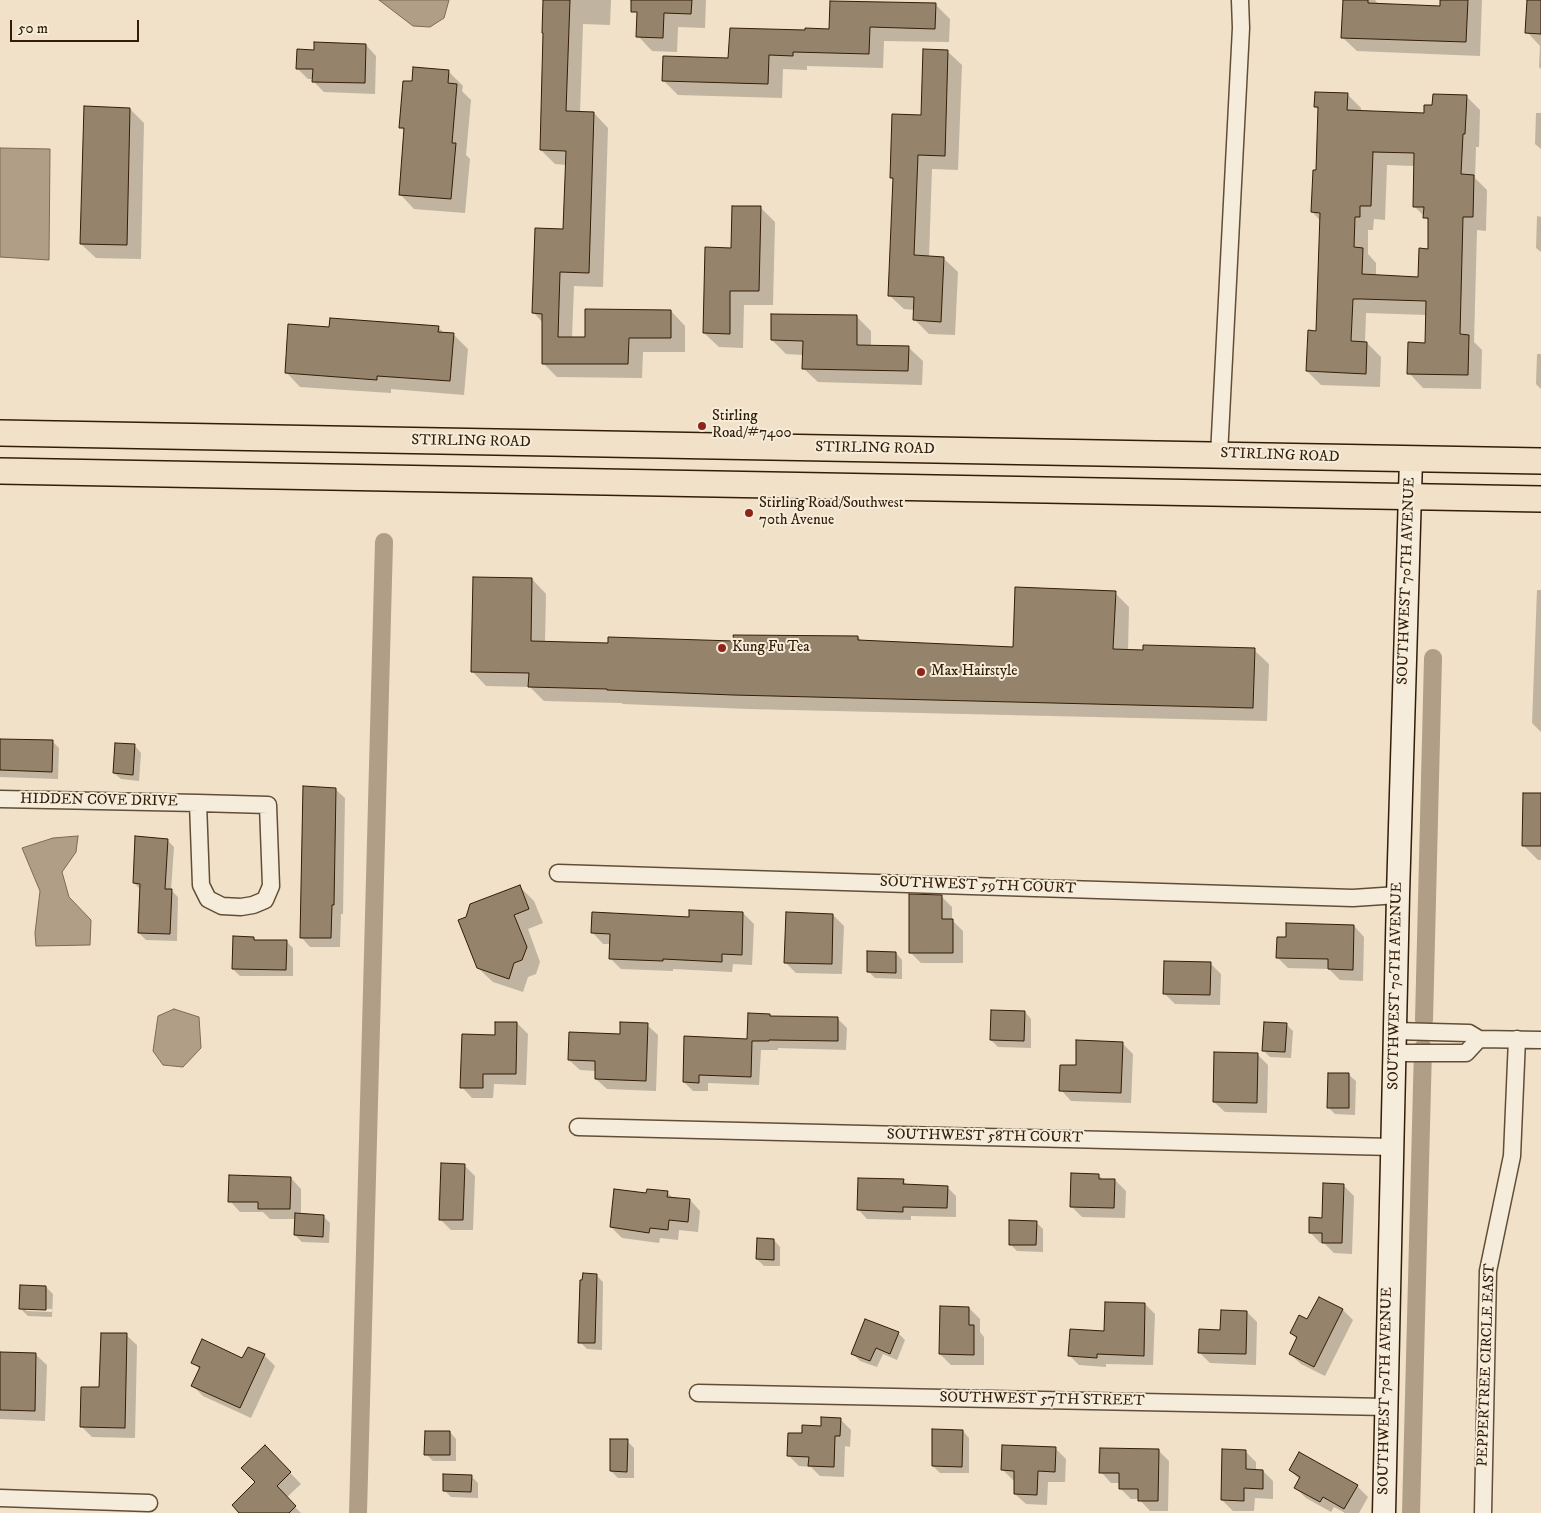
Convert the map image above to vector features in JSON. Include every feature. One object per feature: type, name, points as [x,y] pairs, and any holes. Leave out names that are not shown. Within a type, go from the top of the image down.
[{"type":"main road","name":"STIRLING ROAD","points":[[0,433],[1541,461]]},
{"type":"main road","points":[[1004,488],[1006,451]]},
{"type":"main road","points":[[0,471],[1541,498]]},
{"type":"street","points":[[1219,454],[1240,36],[1240,0]]},
{"type":"street","name":"SOUTHWEST 70TH AVENUE","points":[[1384,1513],[1398,895],[1411,460]]},
{"type":"street","name":"HIDDEN COVE DRIVE","points":[[0,799],[198,803],[268,805],[271,886],[265,900],[253,905],[240,907],[222,906],[208,899],[201,885],[198,803]]},
{"type":"street","name":"SOUTHWEST 59TH COURT","points":[[558,873],[1353,898],[1398,895]]},
{"type":"street","name":"PEPPERTREE CIRCLE EAST","points":[[1483,1513],[1488,1271],[1512,1156],[1517,1039]]},
{"type":"street","points":[[1395,1042],[1466,1053],[1479,1040],[1541,1040]]},
{"type":"street","name":"SOUTHWEST 58TH COURT","points":[[578,1127],[1392,1147]]},
{"type":"street","name":"SOUTHWEST 57TH STREET","points":[[698,1393],[1386,1407]]},
{"type":"street","points":[[0,1498],[149,1503]]},
{"type":"shaded area","points":[[379,0],[449,0],[444,18],[430,27],[413,26]]},
{"type":"shaded area","points":[[0,148],[50,149],[49,260],[0,257]]},
{"type":"shaded area","points":[[78,836],[76,852],[62,872],[69,897],[91,920],[90,945],[36,946],[35,933],[40,891],[22,848],[53,838]]},
{"type":"shaded area","points":[[174,1009],[199,1017],[201,1048],[183,1067],[163,1065],[153,1051],[158,1016]]},
{"type":"building","points":[[543,0],[570,0],[566,111],[594,112],[589,273],[560,272],[558,337],[585,337],[585,309],[671,310],[671,338],[629,338],[628,364],[542,364],[542,314],[532,313],[535,228],[563,229],[566,151],[540,150]]},
{"type":"building","points":[[631,0],[692,0],[691,14],[664,13],[663,38],[636,37],[637,12],[631,12]]},
{"type":"building","points":[[1343,0],[1368,0],[1368,3],[1440,6],[1440,0],[1468,0],[1466,42],[1341,38]]},
{"type":"building","points":[[1527,0],[1541,0],[1541,34],[1525,33]]},
{"type":"building","points":[[830,1],[936,3],[935,29],[870,27],[869,54],[793,52],[793,56],[769,55],[768,84],[662,81],[663,56],[728,58],[730,28],[829,29]]},
{"type":"building","points":[[314,42],[366,44],[365,83],[312,82],[313,69],[296,69],[297,49],[314,50]]},
{"type":"building","points":[[923,49],[948,50],[945,156],[918,155],[914,255],[944,257],[941,322],[913,320],[914,297],[888,296],[893,178],[890,178],[892,114],[921,115]]},
{"type":"building","points":[[413,67],[449,70],[448,83],[457,84],[452,143],[456,143],[451,199],[399,195],[404,128],[399,128],[403,81],[412,81]]},
{"type":"building","points":[[1315,92],[1348,93],[1347,110],[1424,113],[1424,105],[1432,105],[1433,94],[1467,95],[1461,174],[1474,175],[1473,217],[1463,217],[1460,334],[1469,335],[1468,375],[1407,374],[1408,342],[1425,343],[1426,301],[1361,299],[1353,299],[1351,341],[1367,342],[1366,374],[1306,371],[1308,330],[1316,331],[1320,213],[1311,212],[1313,170],[1316,170],[1318,107],[1314,107]],"holes":[[[1373,152],[1414,153],[1413,207],[1424,207],[1423,218],[1428,218],[1428,249],[1419,248],[1418,277],[1362,274],[1363,248],[1354,247],[1355,217],[1360,217],[1360,206],[1371,206]]]},
{"type":"building","points":[[84,106],[130,108],[127,245],[80,244]]},
{"type":"building","points":[[732,206],[761,206],[759,291],[730,291],[730,334],[703,333],[705,247],[731,248]]},
{"type":"building","points":[[771,314],[857,315],[857,345],[909,346],[908,371],[802,369],[803,341],[771,340]]},
{"type":"building","points":[[330,318],[439,326],[438,332],[454,333],[450,381],[377,376],[377,380],[285,373],[288,324],[329,327]]},
{"type":"building","points":[[473,577],[532,578],[531,641],[608,643],[608,637],[734,641],[733,635],[858,636],[858,640],[1013,647],[1015,587],[1116,591],[1113,649],[1143,650],[1143,645],[1255,648],[1253,708],[733,695],[528,687],[529,673],[471,672]]},
{"type":"building","points":[[0,739],[53,740],[52,772],[0,770]]},
{"type":"building","points":[[115,743],[135,744],[133,775],[113,773]]},
{"type":"building","points":[[303,786],[336,788],[334,905],[332,905],[331,938],[300,938]]},
{"type":"building","points":[[1523,793],[1541,793],[1541,846],[1522,846]]},
{"type":"building","points":[[135,836],[168,839],[165,889],[172,889],[170,934],[138,933],[140,884],[133,883]]},
{"type":"building","points":[[520,885],[529,909],[514,915],[527,947],[522,960],[514,963],[509,979],[477,968],[458,920],[466,917],[470,904]]},
{"type":"building","points":[[909,894],[942,895],[942,919],[953,919],[953,953],[909,953]]},
{"type":"building","points":[[689,910],[743,912],[742,955],[722,954],[722,962],[609,959],[610,934],[591,933],[592,912],[689,917]]},
{"type":"building","points":[[786,912],[833,914],[832,964],[784,963]]},
{"type":"building","points":[[1286,923],[1354,925],[1353,970],[1328,969],[1328,959],[1276,958],[1277,937],[1286,937]]},
{"type":"building","points":[[233,936],[254,937],[254,940],[287,940],[286,970],[232,969]]},
{"type":"building","points":[[867,951],[896,952],[896,973],[867,972]]},
{"type":"building","points":[[1164,961],[1211,962],[1210,995],[1163,994]]},
{"type":"building","points":[[991,1010],[1025,1011],[1024,1041],[990,1040]]},
{"type":"building","points":[[748,1013],[770,1014],[770,1016],[838,1017],[838,1041],[752,1041],[751,1077],[699,1075],[699,1083],[683,1082],[684,1036],[747,1039]]},
{"type":"building","points":[[495,1022],[517,1022],[516,1074],[483,1074],[483,1088],[460,1088],[462,1034],[495,1035]]},
{"type":"building","points":[[620,1022],[648,1023],[646,1081],[595,1079],[595,1061],[568,1060],[569,1032],[620,1034]]},
{"type":"building","points":[[1264,1022],[1287,1023],[1285,1052],[1262,1051]]},
{"type":"building","points":[[1076,1040],[1123,1042],[1121,1093],[1059,1091],[1060,1065],[1076,1065]]},
{"type":"building","points":[[1214,1052],[1258,1053],[1257,1103],[1213,1102]]},
{"type":"building","points":[[1328,1073],[1349,1073],[1349,1108],[1327,1108]]},
{"type":"building","points":[[441,1163],[465,1164],[463,1220],[439,1220]]},
{"type":"building","points":[[1071,1173],[1099,1174],[1099,1179],[1115,1179],[1114,1208],[1070,1207]]},
{"type":"building","points":[[229,1175],[291,1177],[290,1209],[258,1209],[258,1202],[228,1202]]},
{"type":"building","points":[[858,1178],[904,1179],[903,1184],[948,1186],[947,1208],[903,1207],[903,1212],[857,1210]]},
{"type":"building","points":[[1323,1183],[1344,1184],[1342,1243],[1322,1243],[1322,1233],[1309,1233],[1309,1217],[1322,1218]]},
{"type":"building","points":[[614,1189],[646,1193],[647,1189],[668,1191],[667,1197],[690,1199],[688,1222],[669,1220],[668,1230],[650,1228],[649,1233],[610,1227]]},
{"type":"building","points":[[295,1213],[324,1215],[323,1237],[294,1235]]},
{"type":"building","points":[[1009,1220],[1037,1221],[1036,1245],[1009,1245]]},
{"type":"building","points":[[757,1238],[774,1239],[774,1260],[756,1259]]},
{"type":"building","points":[[583,1273],[597,1274],[595,1343],[578,1343],[580,1280],[582,1280]]},
{"type":"building","points":[[20,1285],[46,1286],[46,1310],[19,1309]]},
{"type":"building","points":[[1319,1297],[1343,1309],[1314,1367],[1289,1354],[1297,1337],[1290,1333],[1299,1315],[1307,1319]]},
{"type":"building","points":[[1105,1302],[1145,1303],[1144,1356],[1097,1354],[1097,1358],[1068,1356],[1070,1329],[1104,1331]]},
{"type":"building","points":[[940,1306],[969,1307],[969,1325],[974,1325],[974,1355],[939,1354]]},
{"type":"building","points":[[1221,1310],[1247,1311],[1246,1354],[1198,1353],[1199,1329],[1220,1330]]},
{"type":"building","points":[[865,1319],[899,1332],[890,1354],[876,1348],[870,1361],[851,1354]]},
{"type":"building","points":[[101,1333],[127,1333],[125,1428],[80,1427],[81,1387],[99,1387]]},
{"type":"building","points":[[202,1339],[242,1358],[248,1347],[265,1354],[240,1408],[191,1386],[200,1367],[191,1363]]},
{"type":"building","points":[[0,1352],[36,1353],[35,1411],[0,1410]]},
{"type":"building","points":[[821,1417],[841,1418],[840,1436],[835,1436],[834,1467],[808,1466],[809,1457],[787,1456],[788,1433],[802,1433],[802,1425],[821,1426]]},
{"type":"building","points":[[932,1429],[963,1430],[962,1467],[932,1466]]},
{"type":"building","points":[[425,1431],[450,1431],[450,1455],[424,1455]]},
{"type":"building","points":[[610,1439],[628,1439],[627,1472],[610,1471]]},
{"type":"building","points":[[265,1445],[291,1472],[277,1486],[296,1506],[289,1513],[239,1513],[232,1505],[255,1482],[241,1468]]},
{"type":"building","points":[[1002,1445],[1056,1447],[1055,1472],[1038,1471],[1037,1495],[1014,1494],[1014,1471],[1001,1470]]},
{"type":"building","points":[[1100,1448],[1159,1449],[1158,1501],[1138,1501],[1138,1489],[1119,1489],[1119,1473],[1099,1473]]},
{"type":"building","points":[[1222,1449],[1246,1450],[1246,1469],[1263,1470],[1263,1489],[1244,1488],[1244,1501],[1221,1500]]},
{"type":"building","points":[[1299,1452],[1358,1485],[1344,1509],[1323,1497],[1320,1502],[1294,1488],[1300,1477],[1289,1470]]},
{"type":"building","points":[[443,1474],[472,1475],[471,1492],[443,1491]]},
{"type":"waterway","points":[[358,1513],[384,542]]},
{"type":"waterway","points":[[1424,1020],[1433,658]]},
{"type":"waterway","points":[[1411,1513],[1423,1048]]},
{"type":"place","name":"Stirling Road/#7400","points":[[702,426]]},
{"type":"place","name":"Stirling Road/Southwest 70th Avenue","points":[[749,513]]},
{"type":"place","name":"Kung Fu Tea","points":[[722,648]]},
{"type":"place","name":"Max Hairstyle","points":[[921,672]]}]
